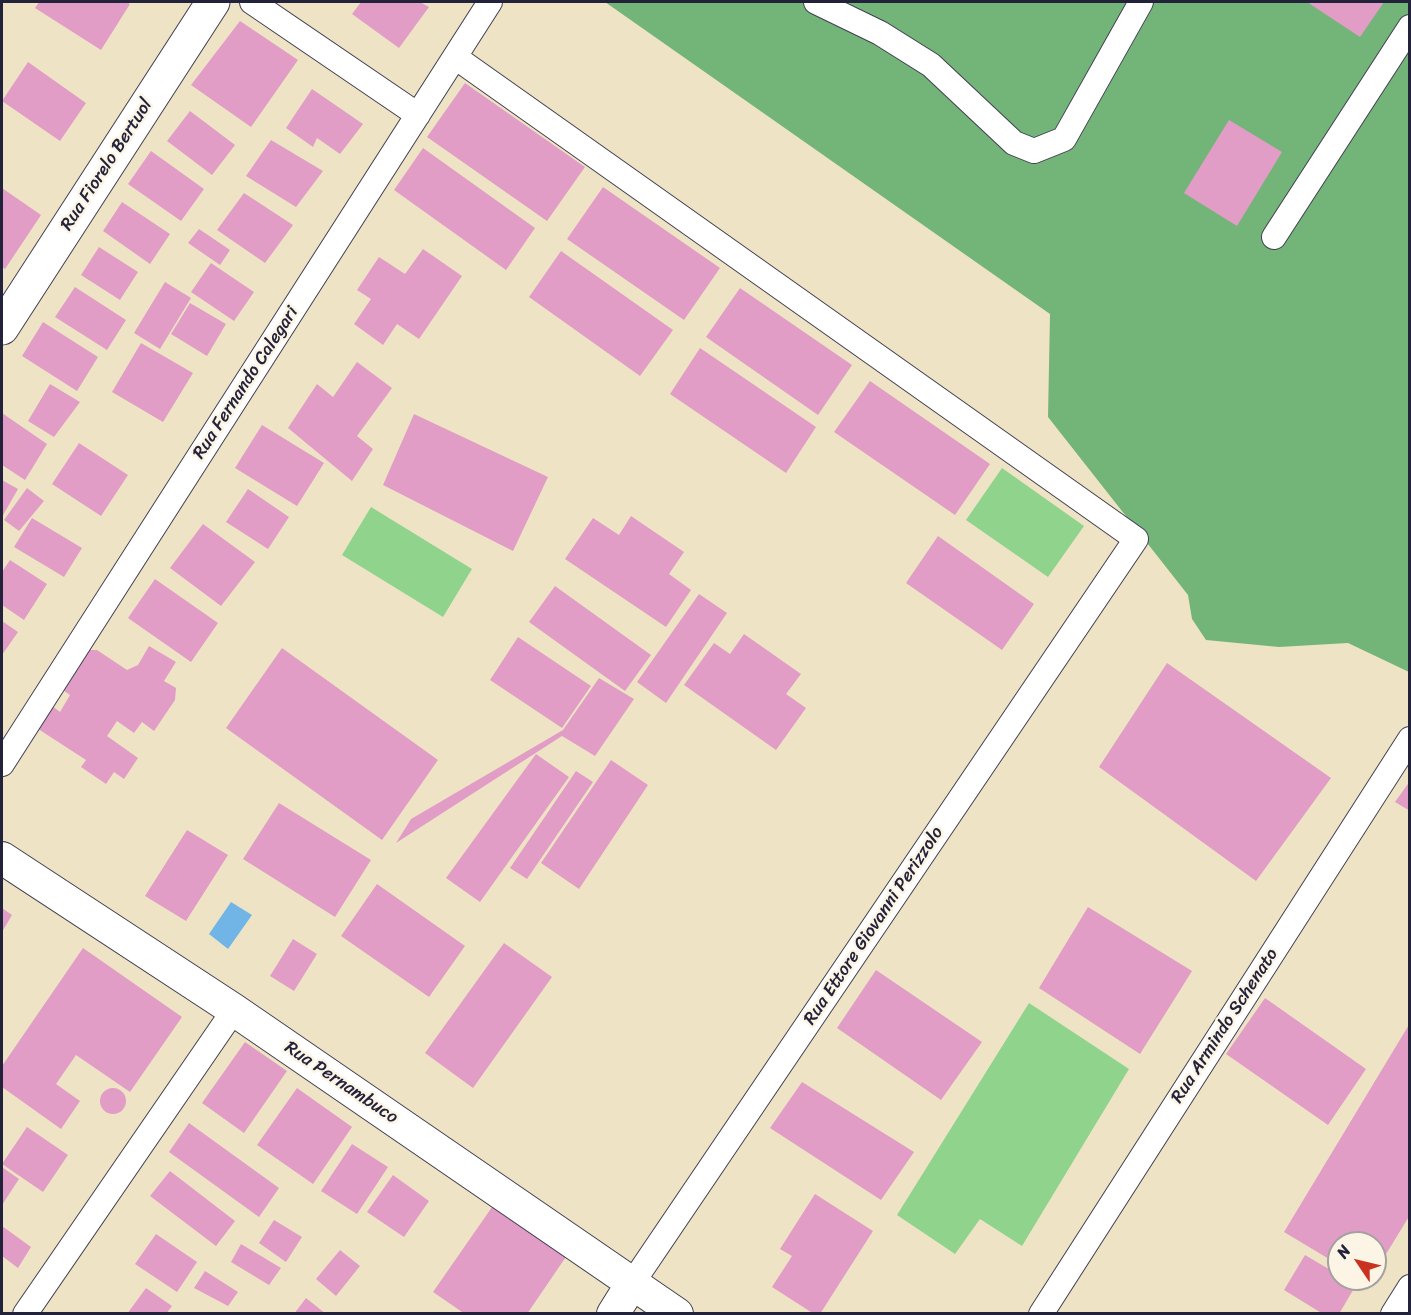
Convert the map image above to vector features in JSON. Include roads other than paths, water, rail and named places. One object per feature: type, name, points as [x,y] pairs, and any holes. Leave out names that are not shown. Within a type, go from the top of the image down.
[{"type":"main road","name":"Rua Fiorelo Bertuol","points":[[2,327],[213,2]]},
{"type":"street","points":[[252,2],[418,115]]},
{"type":"street","name":"Rua Fernando Calegari","points":[[2,764],[490,2]]},
{"type":"street","points":[[816,2],[880,33],[931,65],[1014,143],[1034,151],[1064,139],[1141,2]]},
{"type":"street","points":[[1274,237],[1410,27]]},
{"type":"street","name":"Rua Ettore Giovanni Perizzolo","points":[[455,57],[1136,539],[613,1314]]},
{"type":"street","name":"Rua Armindo Schenato","points":[[1041,1314],[1410,739]]},
{"type":"street","name":"Rua Pernambuco","points":[[2,858],[234,1010],[677,1314]]},
{"type":"street","points":[[25,1314],[234,1010]]},
{"type":"street","points":[[1393,1314],[1410,1287]]},
{"type":"water","points":[[231,902],[252,915],[228,949],[209,934]]}]
